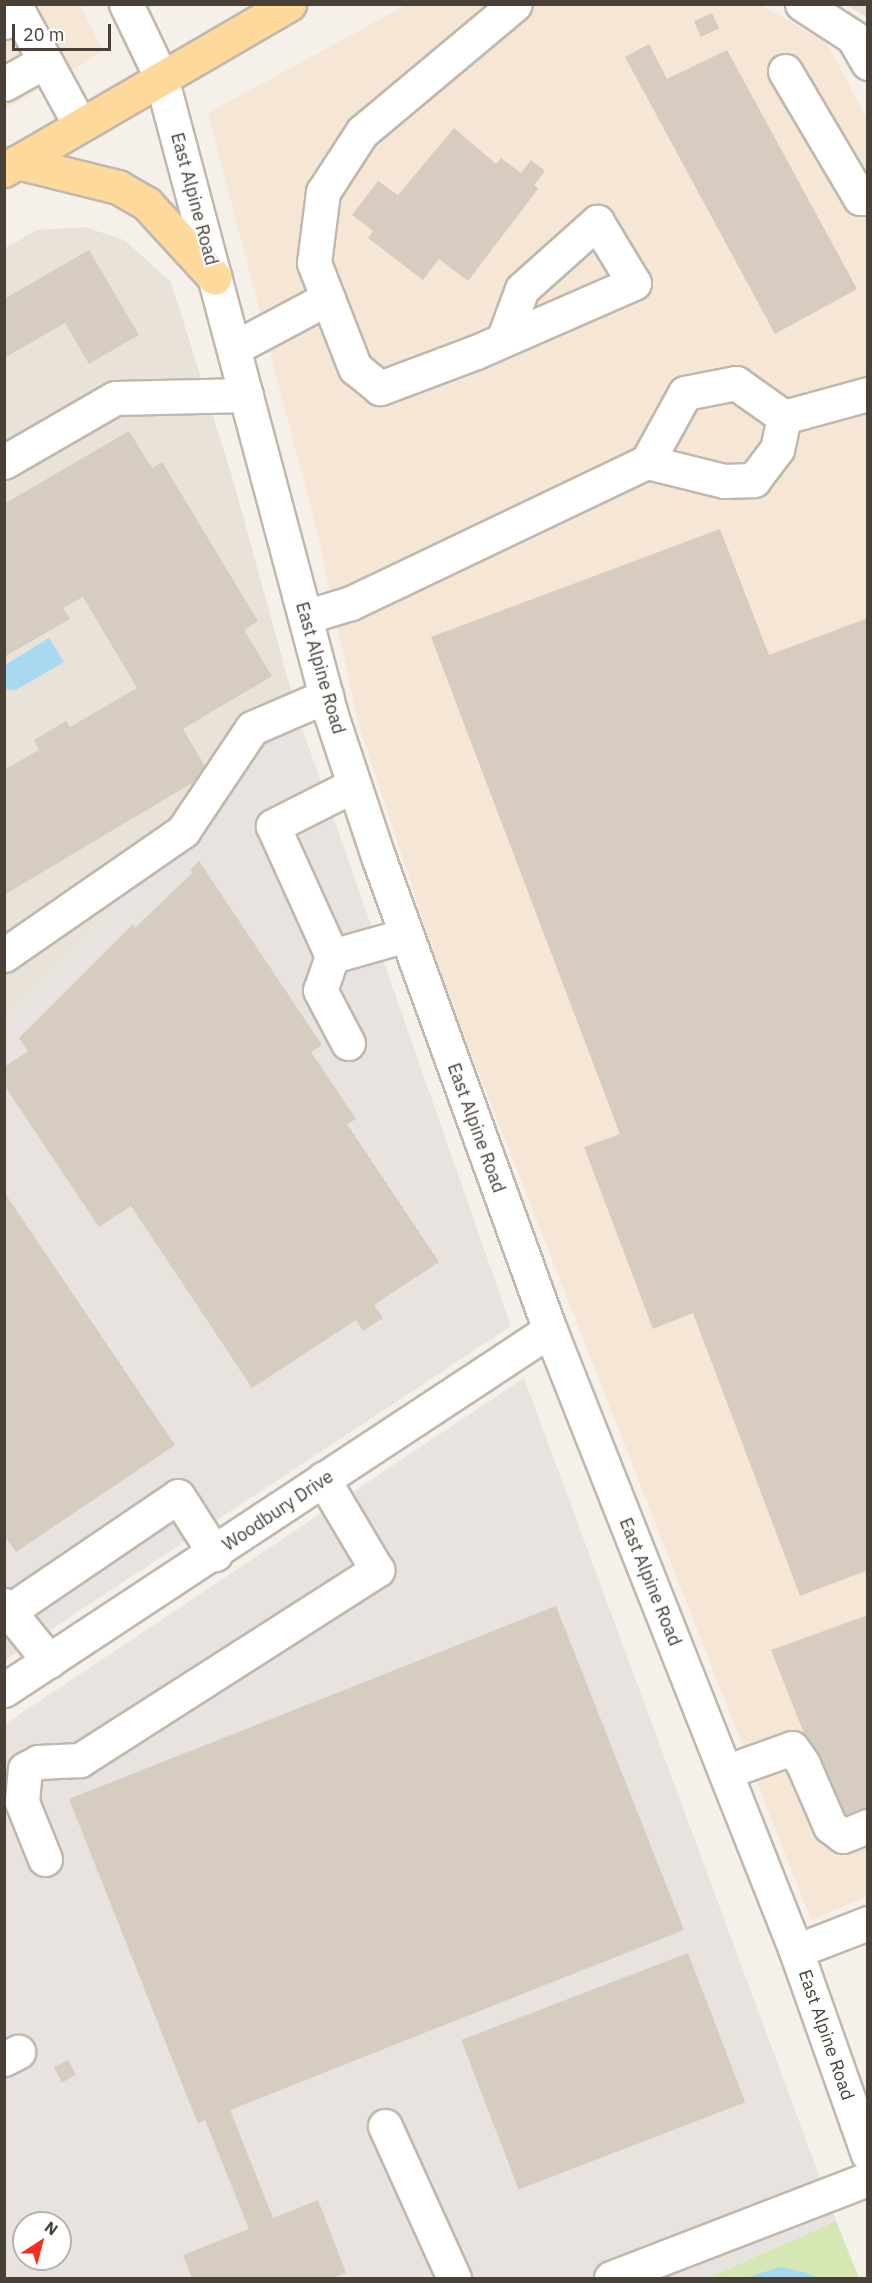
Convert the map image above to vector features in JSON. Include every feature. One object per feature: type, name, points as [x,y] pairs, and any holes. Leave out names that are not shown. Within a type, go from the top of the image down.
[{"type":"main road","points":[[11,166],[289,4]]},
{"type":"main road","points":[[11,166],[118,187],[147,204],[215,278]]},
{"type":"street","name":"East Alpine Road","points":[[126,4],[161,77],[326,696],[354,785],[406,935],[550,1330],[796,1951],[867,2154]]},
{"type":"street","points":[[503,340],[380,388],[355,369],[314,263],[323,192],[362,132],[515,4]]},
{"type":"street","points":[[802,4],[853,37],[867,63]]},
{"type":"street","points":[[4,22],[19,13],[80,125]]},
{"type":"street","points":[[4,84],[45,61]]},
{"type":"street","points":[[785,71],[860,198],[867,198]]},
{"type":"street","points":[[234,348],[328,298]]},
{"type":"street","points":[[305,617],[351,603],[647,462],[686,393],[736,383],[784,417]]},
{"type":"street","points":[[784,417],[867,394]]},
{"type":"street","points":[[4,462],[115,398],[246,396]]},
{"type":"street","points":[[647,462],[724,481],[754,480],[777,449],[784,417]]},
{"type":"street","points":[[4,955],[183,831],[252,728],[326,696]]},
{"type":"street","points":[[348,1043],[320,990],[332,956],[273,826],[354,785]]},
{"type":"street","points":[[332,956],[406,935]]},
{"type":"street","name":"Woodbury Drive","points":[[4,1690],[215,1554],[323,1479],[550,1330]]},
{"type":"street","points":[[45,1859],[22,1802],[25,1769],[38,1762],[80,1760],[377,1570],[323,1479]]},
{"type":"street","points":[[49,1661],[7,1608],[178,1496],[215,1554]]},
{"type":"street","points":[[725,1772],[792,1748],[803,1764],[830,1826],[843,1836],[867,1826]]},
{"type":"street","points":[[796,1951],[867,1923]]},
{"type":"street","points":[[385,2126],[454,2278]]},
{"type":"street","points":[[610,2278],[867,2179]]},
{"type":"shaded area","points":[[760,4],[827,43],[867,119],[868,1896],[811,1920],[442,979],[357,718],[318,536],[208,113],[406,5]]},
{"type":"shaded area","points":[[4,5],[80,5],[103,51],[5,110]]},
{"type":"shaded area","points":[[846,5],[867,5],[867,20],[865,16]]},
{"type":"shaded area","points":[[85,227],[124,240],[171,282],[234,483],[298,716],[5,1018],[5,248],[37,230]]},
{"type":"shaded area","points":[[298,716],[511,1326],[5,1660],[5,1018]]},
{"type":"shaded area","points":[[524,1378],[836,2221],[708,2278],[5,2278],[5,1724]]},
{"type":"green space","points":[[836,2221],[859,2278],[708,2278]]},
{"type":"water","points":[[49,638],[64,662],[16,690],[5,689],[5,665]]},
{"type":"water","points":[[779,2267],[804,2272],[819,2278],[746,2278]]},
{"type":"building","points":[[712,13],[719,28],[701,37],[694,21]]},
{"type":"building","points":[[649,44],[667,79],[727,50],[857,289],[775,334],[625,57]]},
{"type":"building","points":[[454,128],[496,164],[501,158],[521,173],[531,160],[545,171],[534,185],[538,189],[468,281],[439,259],[423,280],[368,238],[373,231],[352,215],[378,181],[398,195]]},
{"type":"building","points":[[89,250],[139,335],[89,364],[65,323],[4,358],[4,299]]},
{"type":"building","points":[[129,431],[152,468],[162,462],[258,621],[244,630],[272,676],[183,729],[209,773],[4,895],[4,770],[39,750],[34,740],[66,721],[70,727],[137,688],[83,597],[63,608],[70,619],[4,657],[4,504]]},
{"type":"building","points":[[720,529],[769,655],[868,618],[868,1570],[800,1596],[693,1313],[653,1329],[584,1147],[620,1134],[431,637]]},
{"type":"building","points":[[199,861],[322,1045],[311,1052],[356,1119],[347,1124],[439,1262],[374,1305],[383,1318],[363,1331],[356,1320],[252,1388],[131,1206],[99,1227],[4,1085],[4,1067],[28,1051],[19,1038],[133,924],[135,928],[193,872],[190,870]]},
{"type":"building","points":[[4,1192],[175,1445],[16,1552],[4,1535]]},
{"type":"building","points":[[556,1606],[684,1930],[230,2110],[273,2218],[318,2200],[346,2273],[332,2278],[192,2278],[183,2255],[249,2229],[205,2120],[198,2124],[69,1799]]},
{"type":"building","points":[[868,1615],[868,1811],[839,1822],[771,1650]]},
{"type":"building","points":[[688,1953],[745,2102],[518,2189],[461,2040]]},
{"type":"building","points":[[68,2060],[76,2075],[62,2083],[54,2068]]}]
